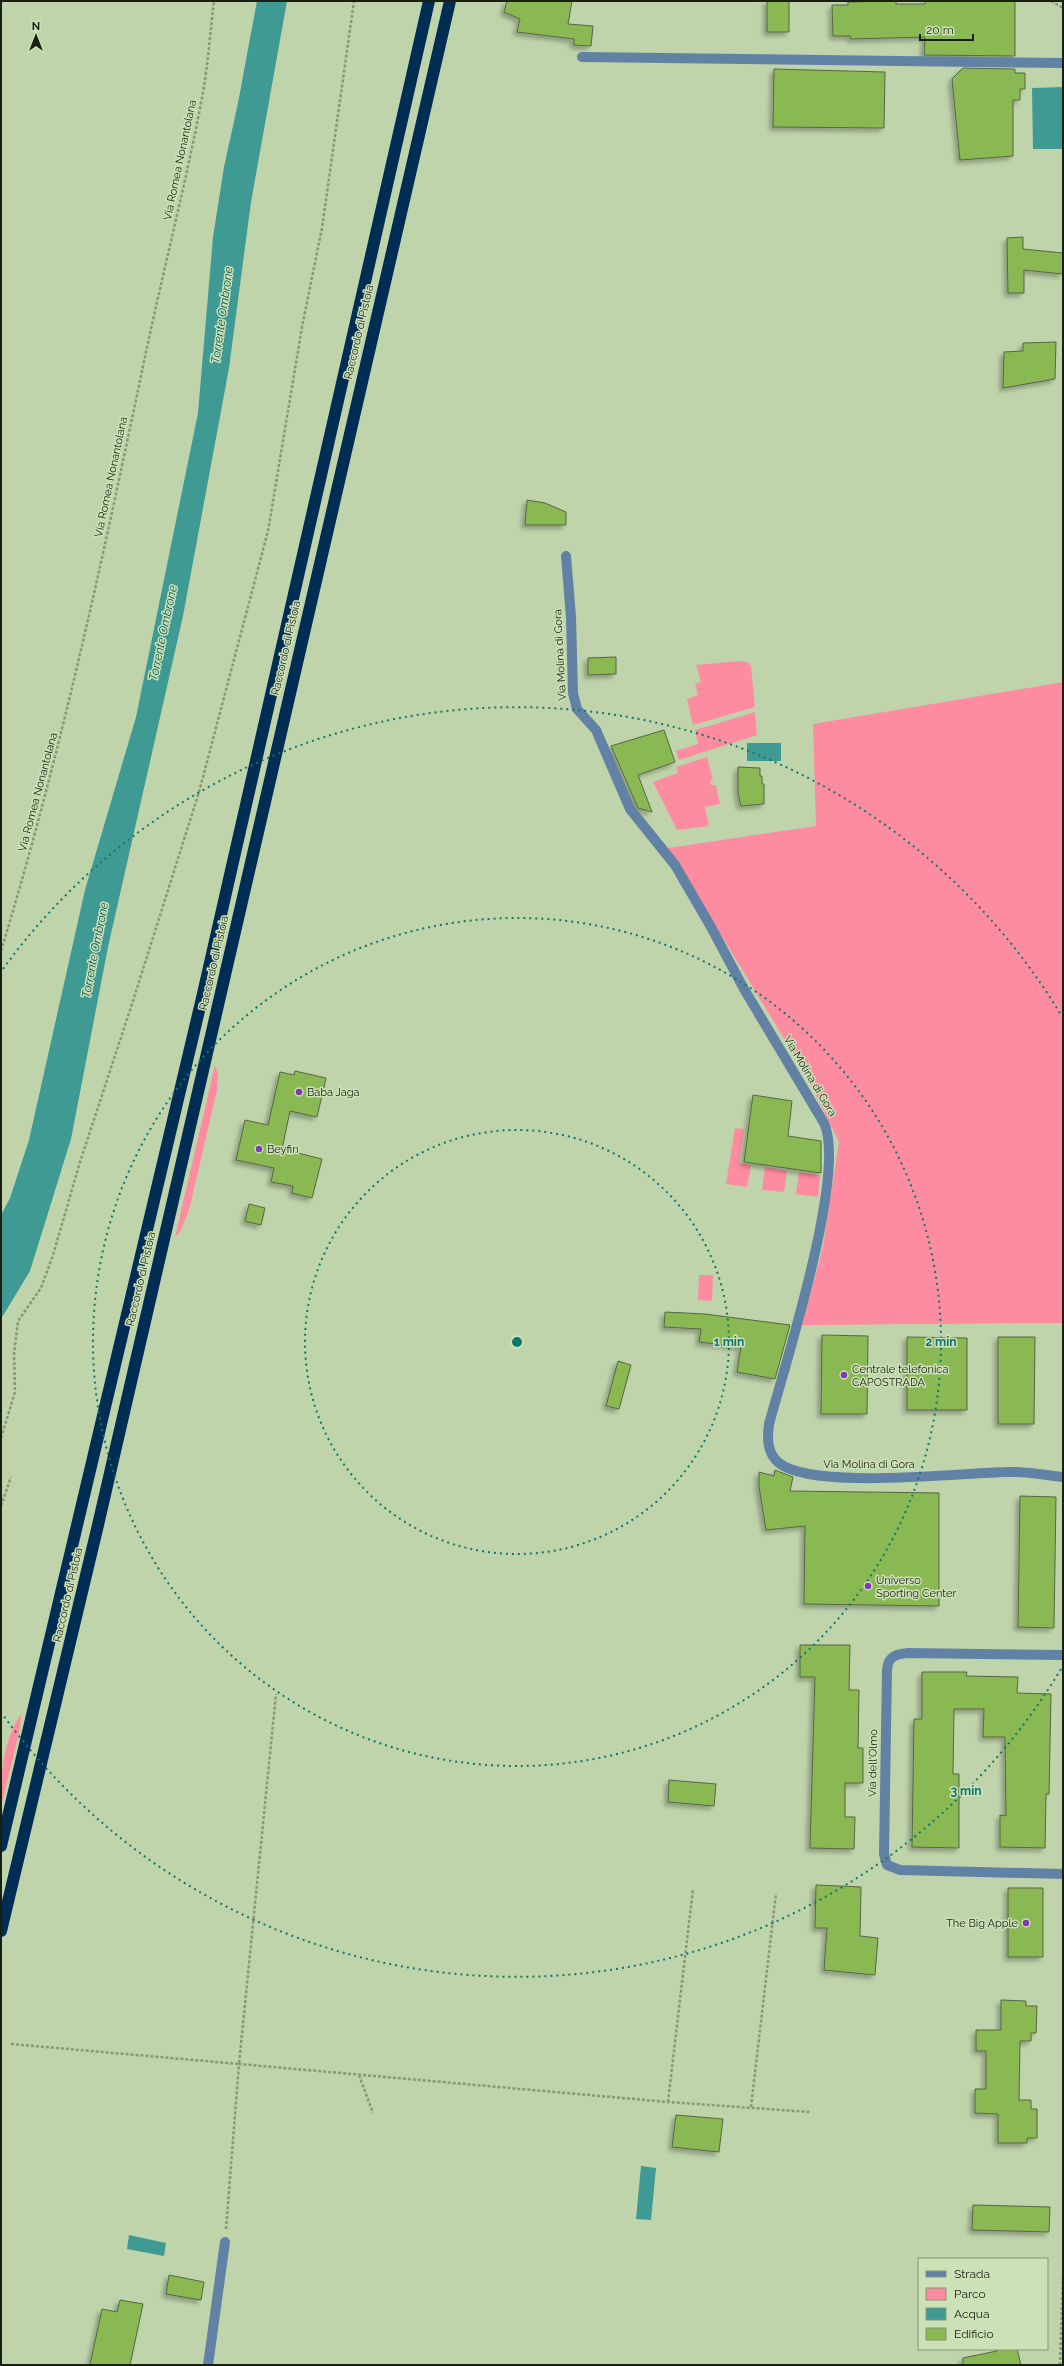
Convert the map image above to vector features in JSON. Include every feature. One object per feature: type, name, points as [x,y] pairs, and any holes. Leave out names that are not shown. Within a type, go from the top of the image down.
[{"type":"highway","name":"Raccordo di Pistoia","points":[[1,1846],[202,998],[429,1]]},
{"type":"highway","name":"Raccordo di Pistoia","points":[[1,1931],[100,1518],[450,1]]},
{"type":"street","points":[[582,57],[1063,64]]},
{"type":"street","name":"Via Molina di Gora","points":[[566,556],[571,617],[573,693],[577,709],[596,730],[630,809],[674,865],[711,927],[744,989],[824,1123],[829,1135],[829,1166],[820,1225],[810,1271],[769,1424],[768,1439],[772,1455],[781,1464],[788,1468],[814,1475],[836,1477],[906,1477],[1006,1472],[1063,1477]]},
{"type":"street","name":"Via dell'Olmo","points":[[1063,1655],[908,1653],[892,1657],[889,1661],[887,1670],[884,1854],[887,1865],[900,1870],[1063,1874]]},
{"type":"street","points":[[208,2365],[225,2242]]},
{"type":"path","name":"Via Romea Nonantolana","points":[[1,951],[40,821],[71,698],[164,265],[191,150],[202,96],[214,1]]},
{"type":"path","points":[[1,1438],[15,1392],[14,1354],[18,1321],[41,1288],[53,1255],[89,1133],[132,1004],[199,792],[268,531],[302,327],[322,228],[354,1]]},
{"type":"path","points":[[1051,1],[1063,8]]},
{"type":"path","points":[[1,1506],[11,1477]]},
{"type":"path","points":[[225,2242],[239,2064],[276,1694]]},
{"type":"path","points":[[668,2102],[693,1889]]},
{"type":"path","points":[[752,2107],[776,1893]]},
{"type":"path","points":[[11,2044],[668,2102],[810,2112]]},
{"type":"path","points":[[359,2075],[373,2113]]},
{"type":"path","points":[[1060,2365],[1063,2274]]},
{"type":"green space","points":[[741,661],[748,662],[751,666],[755,707],[693,725],[687,699],[698,695],[695,684],[701,682],[696,665]]},
{"type":"green space","points":[[1063,682],[1063,1323],[802,1325],[823,1247],[839,1142],[804,1071],[668,848],[816,826],[813,724]]},
{"type":"green space","points":[[755,712],[757,735],[679,760],[676,751],[698,744],[695,730]]},
{"type":"green space","points":[[707,757],[713,780],[710,781],[711,785],[716,785],[720,804],[705,807],[709,826],[677,830],[653,782],[678,773],[676,767]]},
{"type":"green space","points":[[215,1065],[218,1074],[217,1090],[189,1210],[181,1230],[175,1237]]},
{"type":"green space","points":[[735,1128],[744,1129],[739,1163],[751,1165],[747,1187],[726,1184]]},
{"type":"green space","points":[[765,1167],[787,1171],[784,1192],[762,1190]]},
{"type":"green space","points":[[799,1172],[820,1175],[818,1197],[796,1194]]},
{"type":"green space","points":[[699,1275],[713,1275],[712,1301],[698,1300]]},
{"type":"green space","points":[[21,1714],[20,1729],[1,1807],[2,1771],[6,1748]]},
{"type":"water","name":"Torrente Ombrone","points":[[257,1],[287,1],[251,202],[229,368],[183,616],[108,947],[71,1139],[30,1271],[1,1319],[1,1215],[10,1198],[29,1140],[85,890],[136,717],[198,413],[213,237],[224,167],[238,103]]},
{"type":"water","points":[[1063,87],[1063,149],[1033,149],[1032,88]]},
{"type":"water","points":[[747,743],[781,743],[781,761],[747,761]]},
{"type":"water","points":[[641,2166],[656,2168],[651,2220],[636,2219]]},
{"type":"water","points":[[129,2235],[166,2243],[164,2256],[127,2249]]},
{"type":"building","points":[[507,1],[572,1],[568,24],[593,26],[591,46],[574,45],[574,39],[517,32],[520,19],[504,12]]},
{"type":"building","points":[[767,1],[789,1],[789,32],[767,32]]},
{"type":"building","points":[[896,1],[896,4],[925,4],[925,1],[1015,1],[1015,56],[924,55],[925,37],[851,39],[850,36],[833,36],[832,5],[848,5],[848,2]]},
{"type":"building","points":[[963,68],[1015,69],[1015,73],[1025,73],[1025,89],[1020,89],[1020,100],[1013,100],[1013,156],[960,160],[952,79]]},
{"type":"building","points":[[774,69],[885,72],[884,128],[773,127]]},
{"type":"building","points":[[1023,237],[1023,249],[1063,253],[1063,274],[1024,270],[1024,293],[1008,293],[1007,238]]},
{"type":"building","points":[[1056,342],[1055,379],[1003,388],[1004,352],[1023,351],[1023,343]]},
{"type":"building","points":[[527,500],[545,503],[566,512],[566,525],[525,525]]},
{"type":"building","points":[[616,657],[616,674],[588,675],[588,658]]},
{"type":"building","points":[[664,730],[675,762],[638,775],[652,812],[638,808],[611,746]]},
{"type":"building","points":[[738,767],[760,768],[762,784],[764,784],[764,804],[741,806],[738,793]]},
{"type":"building","points":[[295,1071],[326,1078],[317,1117],[290,1111],[282,1149],[322,1159],[312,1198],[292,1193],[293,1186],[271,1182],[274,1168],[236,1160],[245,1120],[268,1125],[280,1072],[294,1075]]},
{"type":"building","points":[[753,1095],[792,1101],[788,1136],[821,1141],[821,1173],[744,1162]]},
{"type":"building","points":[[249,1204],[265,1208],[261,1225],[245,1221]]},
{"type":"building","points":[[665,1312],[705,1314],[790,1325],[775,1379],[737,1372],[741,1347],[699,1342],[701,1329],[664,1327]]},
{"type":"building","name":"Centrale telefonica CAPOSTRADA","points":[[822,1335],[868,1336],[867,1414],[821,1414]]},
{"type":"building","points":[[907,1337],[967,1338],[967,1410],[907,1410]]},
{"type":"building","points":[[998,1337],[1035,1337],[1034,1424],[998,1424]]},
{"type":"building","points":[[618,1361],[631,1365],[619,1409],[606,1406]]},
{"type":"building","points":[[775,1470],[793,1477],[790,1491],[939,1493],[939,1606],[804,1604],[805,1526],[766,1530],[759,1487],[759,1472],[774,1476]]},
{"type":"building","points":[[1020,1496],[1056,1497],[1054,1628],[1018,1627]]},
{"type":"building","points":[[800,1645],[850,1645],[849,1690],[859,1690],[858,1748],[863,1748],[863,1783],[845,1783],[845,1817],[855,1817],[854,1849],[810,1848],[815,1677],[800,1677]]},
{"type":"building","points":[[922,1672],[967,1672],[966,1676],[1018,1677],[1017,1693],[1051,1694],[1049,1794],[1046,1794],[1045,1848],[1000,1847],[1000,1815],[1006,1816],[1005,1737],[983,1737],[984,1709],[954,1709],[953,1774],[959,1774],[959,1848],[912,1847],[914,1719],[922,1719]]},
{"type":"building","points":[[669,1780],[716,1784],[714,1806],[668,1802]]},
{"type":"building","points":[[816,1885],[861,1887],[860,1936],[878,1938],[875,1975],[824,1970],[827,1928],[815,1928]]},
{"type":"building","points":[[1008,1888],[1043,1888],[1043,1957],[1008,1957]]},
{"type":"building","points":[[1001,2000],[1026,2001],[1026,2006],[1037,2006],[1036,2033],[1031,2033],[1031,2041],[1020,2041],[1019,2100],[1031,2100],[1031,2109],[1037,2109],[1037,2138],[1027,2138],[1027,2143],[998,2143],[998,2114],[975,2113],[975,2089],[986,2089],[986,2051],[976,2051],[976,2030],[1001,2030]]},
{"type":"building","points":[[676,2115],[723,2119],[719,2152],[672,2147]]},
{"type":"building","points":[[973,2205],[1050,2207],[1049,2232],[972,2230]]},
{"type":"building","points":[[169,2275],[204,2282],[201,2300],[166,2294]]},
{"type":"building","points":[[120,2300],[143,2304],[130,2365],[90,2365],[102,2309],[117,2312]]},
{"type":"building","points":[[1017,2350],[1021,2365],[963,2365],[963,2358],[997,2351]]},
{"type":"place","name":"Baba Jaga","points":[[299,1092]]},
{"type":"place","name":"Beyfin","points":[[259,1149]]},
{"type":"place","name":"Centrale telefonica CAPOSTRADA","points":[[844,1375]]},
{"type":"place","name":"Universo Sporting Center","points":[[868,1586]]},
{"type":"place","name":"The Big Apple","points":[[1026,1923]]}]
